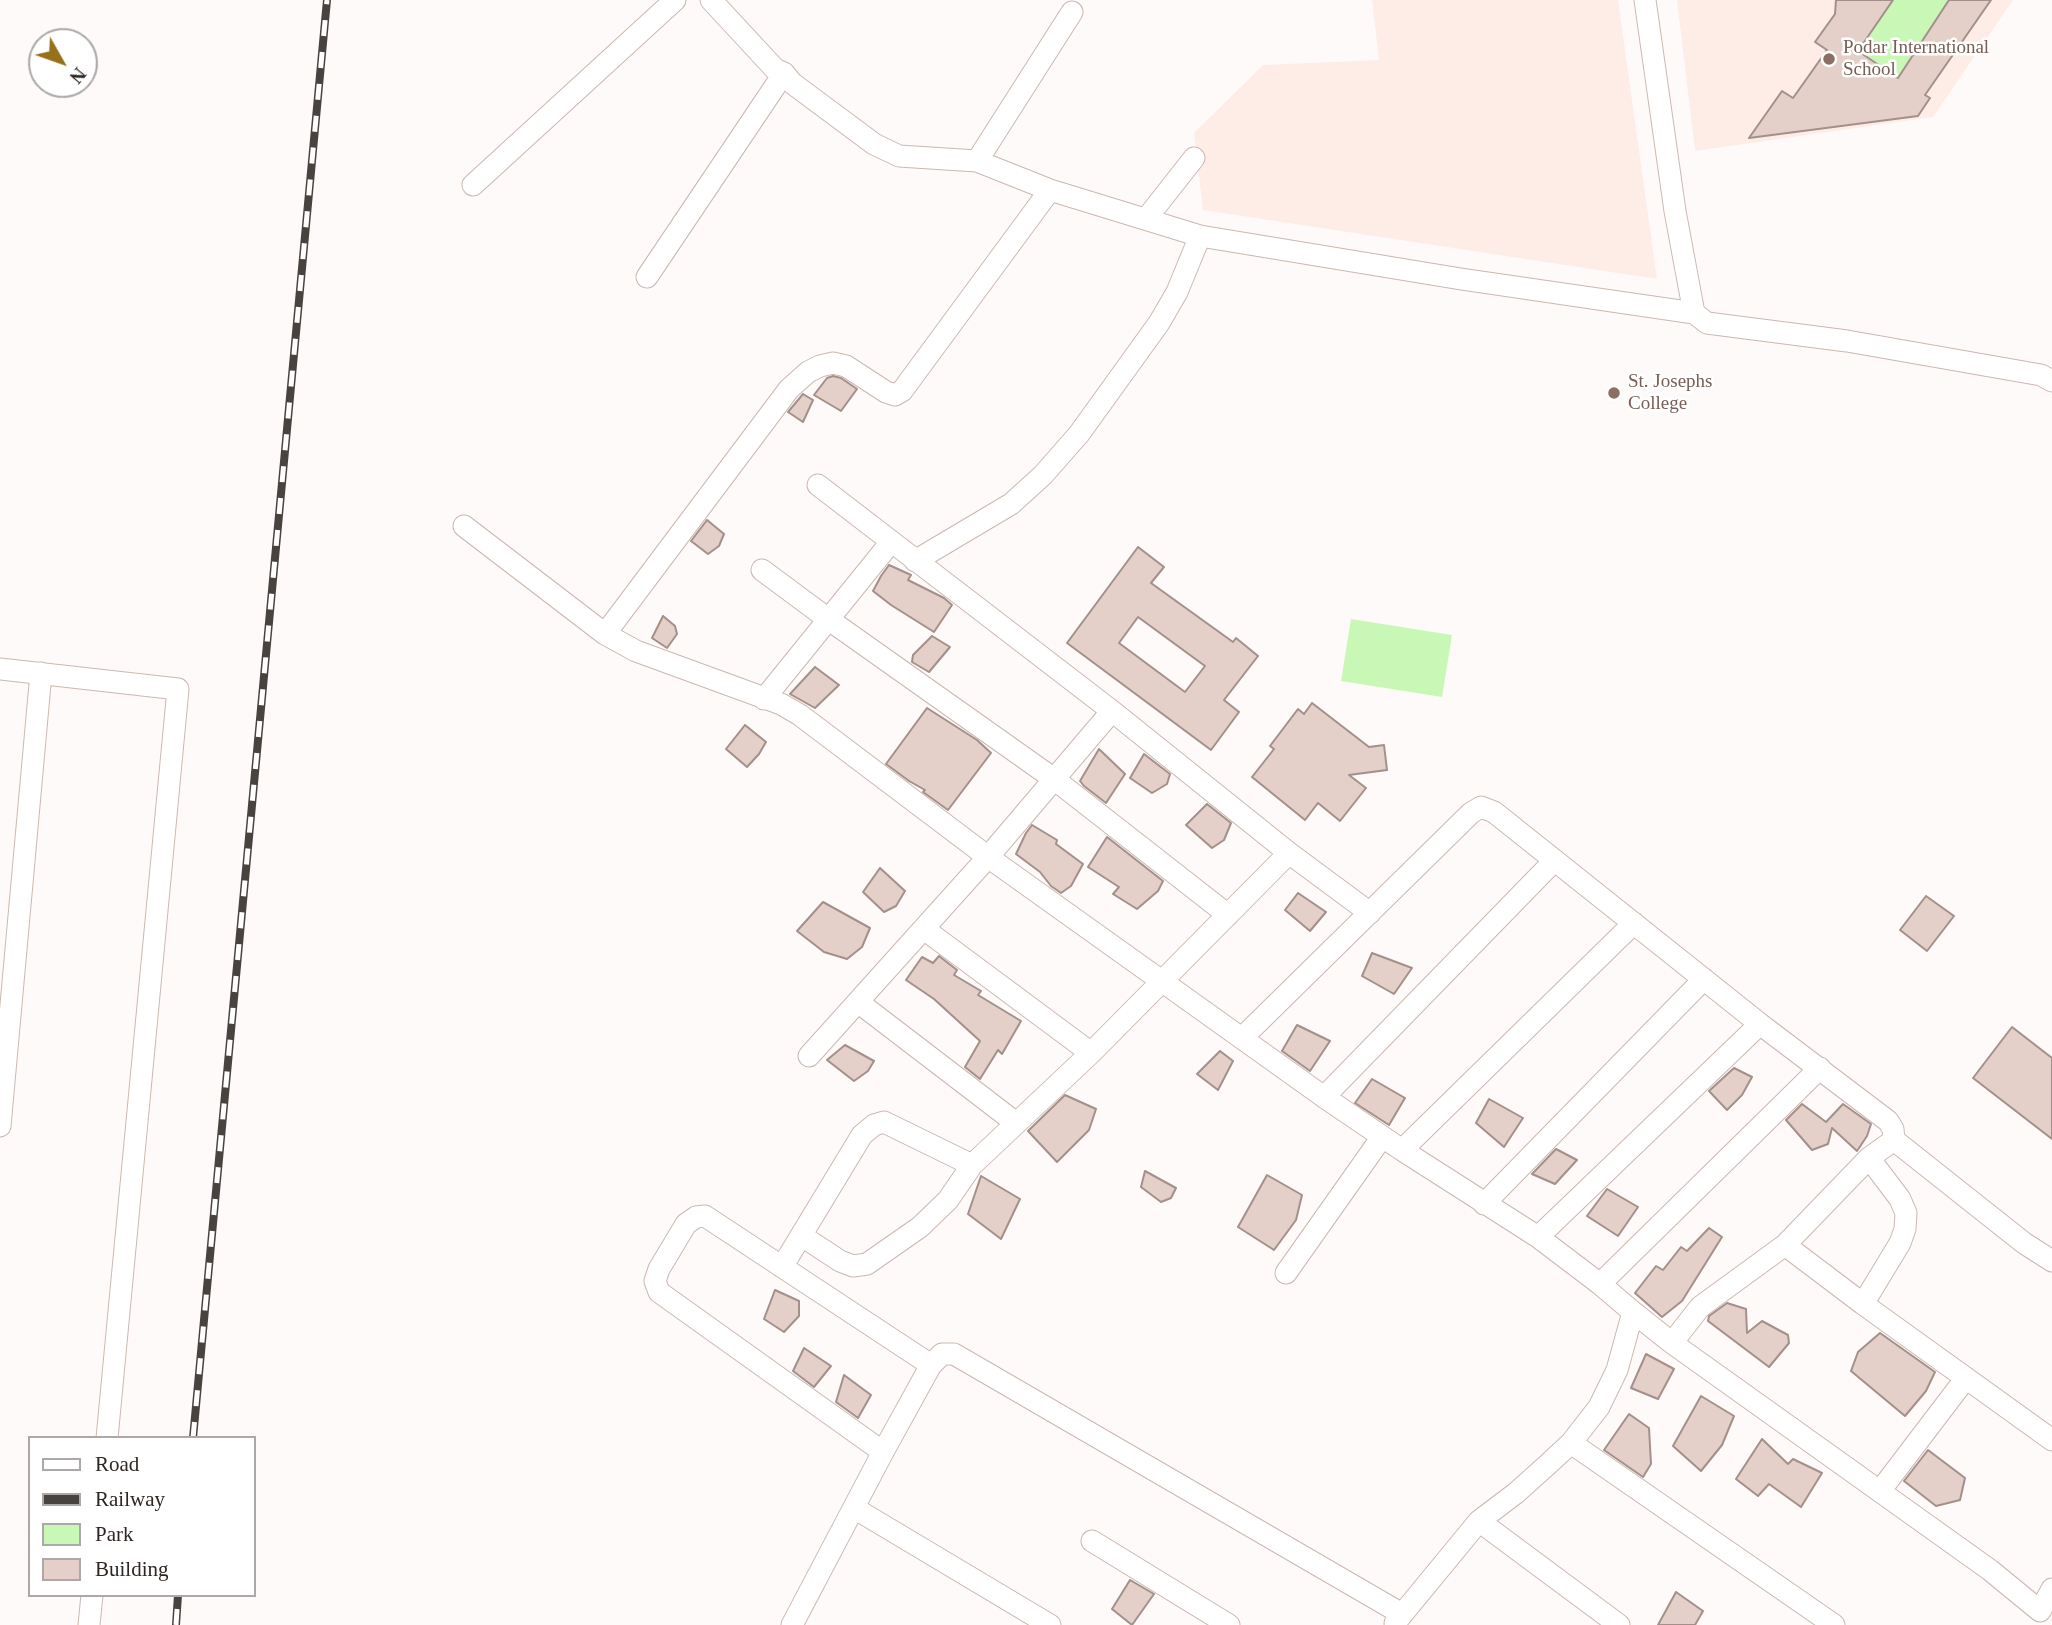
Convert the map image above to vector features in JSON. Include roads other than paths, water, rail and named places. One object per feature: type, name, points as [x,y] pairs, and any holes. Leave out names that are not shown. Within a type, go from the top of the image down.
[{"type":"street","points":[[473,185],[675,0]]},
{"type":"street","points":[[711,0],[775,69],[784,73],[792,83],[874,144],[899,156],[977,161],[1050,190],[1200,236],[1461,279],[1694,313],[1707,323],[2048,372]]},
{"type":"street","points":[[1645,0],[1675,211],[1694,313]]},
{"type":"street","points":[[977,161],[1072,12]]},
{"type":"street","points":[[647,277],[784,73]]},
{"type":"street","points":[[1146,219],[1194,158]]},
{"type":"street","points":[[605,634],[789,389],[808,372],[833,363],[846,366],[886,392],[895,395],[902,391],[1050,190]]},
{"type":"street","points":[[915,561],[1011,504],[1043,475],[1079,434],[1159,323],[1177,292],[1200,236]]},
{"type":"street","points":[[818,485],[1112,711],[1289,853],[1370,913]]},
{"type":"street","points":[[464,526],[605,634],[636,651],[781,704],[800,715],[988,857],[1324,1097],[1538,1237],[1672,1343],[1990,1570],[2041,1619],[2052,1589]]},
{"type":"street","points":[[764,699],[891,542]]},
{"type":"street","points":[[762,570],[1054,779],[1228,915]]},
{"type":"street","points":[[0,669],[178,689],[107,1436]]},
{"type":"street","points":[[0,1126],[41,673]]},
{"type":"street","points":[[809,1056],[988,857],[1112,711]]},
{"type":"street","points":[[1242,1038],[1481,807],[1494,812],[1760,1024],[1888,1121],[1893,1129],[1894,1140],[2024,1243],[2052,1261]]},
{"type":"street","points":[[802,1236],[840,1261],[853,1266],[867,1264],[920,1227],[948,1200],[972,1165],[1091,1053],[1289,853]]},
{"type":"street","points":[[1324,1097],[1554,861]]},
{"type":"street","points":[[1402,1150],[1634,923]]},
{"type":"street","points":[[923,929],[1091,1053]]},
{"type":"street","points":[[1485,1204],[1704,979]]},
{"type":"street","points":[[858,1002],[1016,1122]]},
{"type":"street","points":[[1538,1237],[1760,1024]]},
{"type":"street","points":[[1600,1284],[1820,1068]]},
{"type":"street","points":[[782,1267],[862,1135],[874,1125],[884,1122],[972,1165]]},
{"type":"street","points":[[1286,1273],[1382,1137]]},
{"type":"street","points":[[1672,1343],[1700,1307],[1785,1245],[1869,1158],[1894,1140]]},
{"type":"street","points":[[1863,1304],[1900,1243],[1905,1229],[1906,1213],[1900,1199],[1869,1158]]},
{"type":"street","points":[[883,1452],[659,1292],[655,1281],[659,1269],[686,1224],[696,1217],[705,1216],[930,1365]]},
{"type":"street","points":[[1785,1245],[2052,1440]]},
{"type":"street","points":[[792,1625],[930,1365],[942,1354],[954,1354],[1398,1620],[1479,1521],[1516,1493],[1571,1443],[1599,1408],[1617,1370],[1633,1312]]},
{"type":"street","points":[[1880,1491],[1966,1378]]},
{"type":"street","points":[[1571,1443],[1834,1625]]},
{"type":"street","points":[[855,1508],[1050,1625]]},
{"type":"street","points":[[1479,1521],[1609,1622]]},
{"type":"street","points":[[1092,1541],[1229,1625]]},
{"type":"street","points":[[89,1625],[92,1597]]},
{"type":"railway","points":[[193,1436],[327,0]]},
{"type":"railway","points":[[176,1625],[178,1597]]},
{"type":"place","name":"Podar International School","points":[[1829,59]]},
{"type":"place","name":"St. Josephs College","points":[[1614,393]]}]
